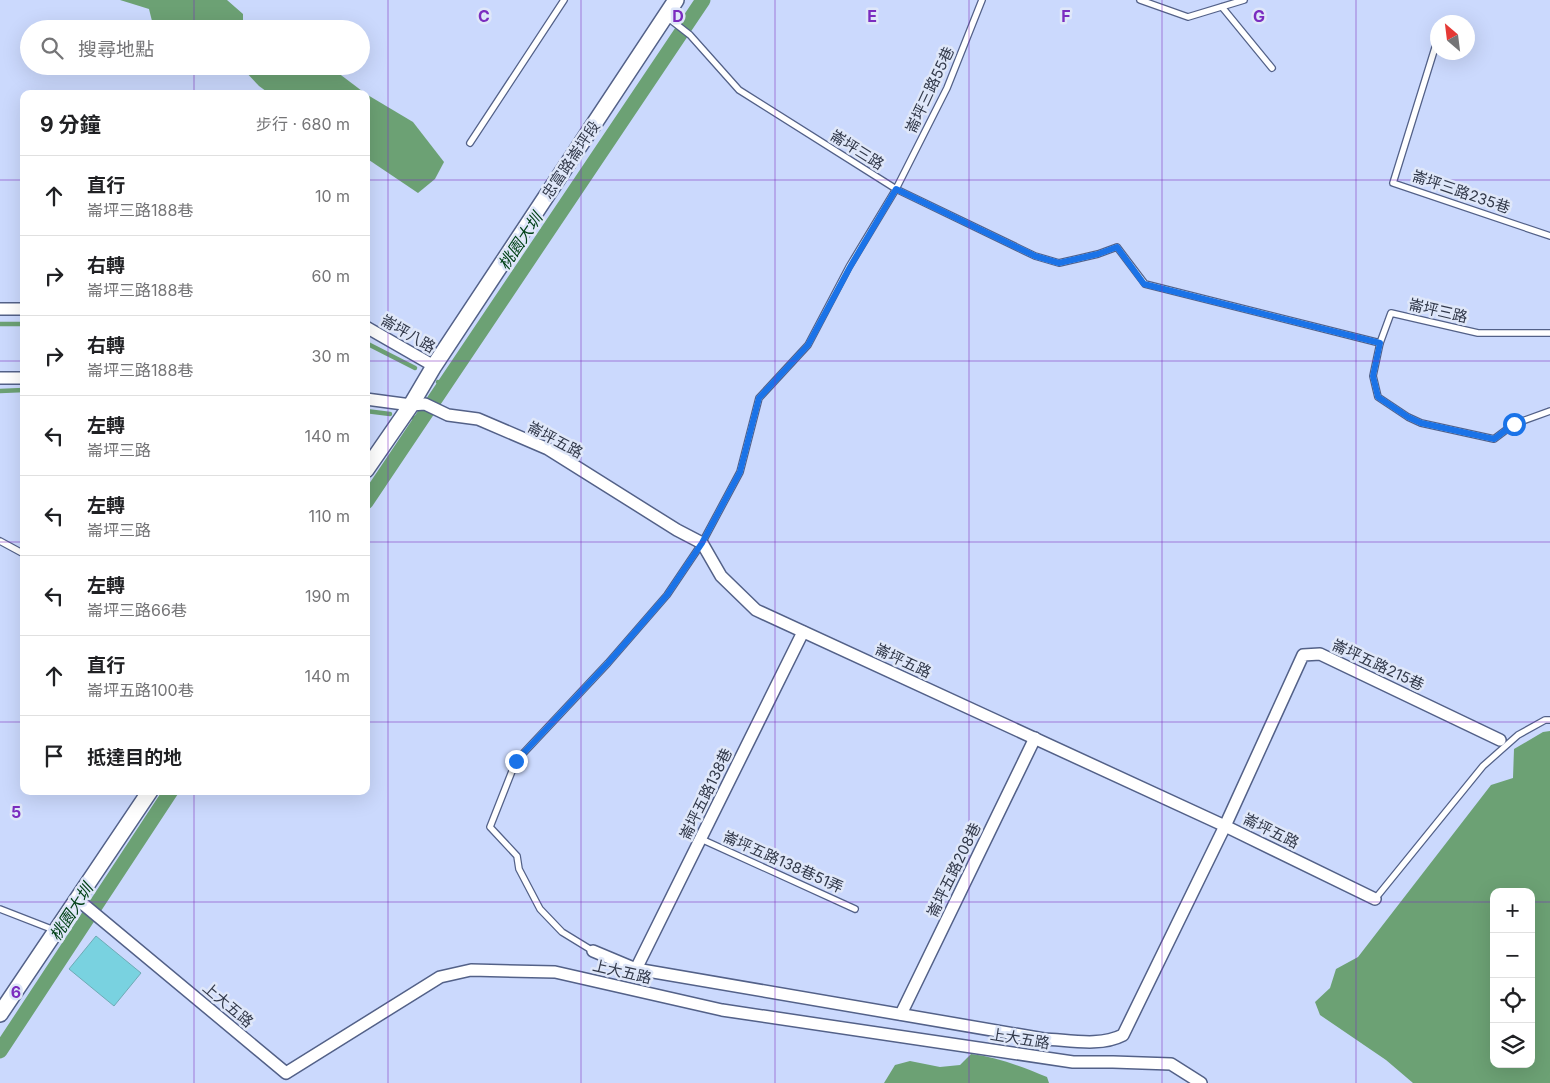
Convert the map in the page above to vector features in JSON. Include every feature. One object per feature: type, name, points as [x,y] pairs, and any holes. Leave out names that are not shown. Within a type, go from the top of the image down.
[{"type":"street","name":"忠富路崙坪段","points":[[370,465],[418,404],[434,366],[669,18],[676,0]]},
{"type":"street","points":[[0,308],[20,309]]},
{"type":"street","name":"崙坪八路","points":[[370,329],[434,366]]},
{"type":"street","points":[[0,378],[20,378]]},
{"type":"street","name":"崙坪五路","points":[[370,399],[418,404],[448,415],[478,419],[548,449],[677,530],[702,543],[722,576],[756,610],[1225,826],[1375,899]]},
{"type":"street","name":"崙坪五路138巷","points":[[636,969],[803,632]]},
{"type":"street","name":"崙坪五路215巷","points":[[1225,826],[1303,655],[1320,654],[1500,740]]},
{"type":"street","name":"崙坪五路208巷","points":[[901,1014],[1035,738]]},
{"type":"street","points":[[0,1014],[55,931],[80,901],[147,795]]},
{"type":"street","points":[[593,951],[636,969],[1044,1039],[1096,1042],[1117,1038],[1122,1036],[1225,826]]},
{"type":"street","name":"上大五路","points":[[80,901],[286,1073],[440,977],[471,970],[555,972],[722,1010],[1073,1062],[1171,1064],[1201,1083]]},
{"type":"street","points":[[1096,1042],[1113,1062]]},
{"type":"lane","points":[[470,143],[564,0]]},
{"type":"lane","name":"崙坪三路55巷","points":[[593,951],[562,932],[540,909],[519,869],[517,856],[490,827],[516,761],[608,663],[667,595],[702,543],[740,472],[759,398],[808,345],[850,267],[896,189],[947,88],[982,0]]},
{"type":"lane","points":[[1140,0],[1188,17],[1244,0]]},
{"type":"lane","points":[[1222,7],[1272,68]]},
{"type":"lane","name":"崙坪三路","points":[[669,18],[690,35],[739,90],[896,189],[1035,256],[1059,263],[1098,254],[1117,247],[1144,284],[1380,343],[1391,313],[1478,333],[1550,333]]},
{"type":"lane","name":"崙坪三路235巷","points":[[1431,60],[1393,183],[1550,236]]},
{"type":"lane","points":[[1380,343],[1373,376],[1378,397],[1408,417],[1421,423],[1494,439],[1514,424],[1550,411]]},
{"type":"lane","points":[[0,541],[20,552]]},
{"type":"lane","points":[[1375,899],[1484,766],[1518,735],[1545,720],[1550,720]]},
{"type":"lane","name":"崙坪五路138巷51弄","points":[[701,839],[856,909]]},
{"type":"lane","points":[[0,908],[55,931]]},
{"type":"shaded area","points":[[120,0],[227,0],[243,14],[243,20],[152,20],[149,9]]},
{"type":"shaded area","points":[[249,75],[341,75],[361,90],[264,90]]},
{"type":"shaded area","points":[[370,96],[413,122],[444,162],[435,179],[418,193],[370,161]]},
{"type":"shaded area","points":[[1550,731],[1550,1083],[1413,1083],[1386,1060],[1320,1015],[1315,1002],[1330,988],[1336,969],[1358,957],[1491,785],[1513,778],[1514,749],[1543,732]]},
{"type":"shaded area","points":[[971,1054],[1000,1060],[1029,1070],[1047,1077],[1049,1083],[884,1083],[895,1065],[910,1061],[940,1067],[960,1065]]},
{"type":"building","points":[[96,936],[141,973],[114,1006],[69,969]]},
{"type":"waterway","name":"桃園大圳","points":[[370,496],[703,0]]},
{"type":"waterway","points":[[0,324],[20,324]]},
{"type":"waterway","points":[[370,345],[415,368]]},
{"type":"waterway","name":"桃園大圳","points":[[438,382],[444,385]]},
{"type":"waterway","points":[[0,391],[20,390]]},
{"type":"waterway","points":[[370,412],[390,414]]},
{"type":"waterway","name":"桃園大圳","points":[[414,418],[422,419]]},
{"type":"waterway","name":"桃園大圳","points":[[0,1051],[168,795]]},
{"type":"route","points":[[516,761],[608,663],[667,595],[702,543],[740,472],[759,398],[808,345],[850,267],[896,189],[1035,256],[1059,263],[1098,254],[1117,247],[1144,284],[1380,343],[1373,376],[1378,397],[1408,417],[1421,423],[1494,439],[1514,424]]}]
